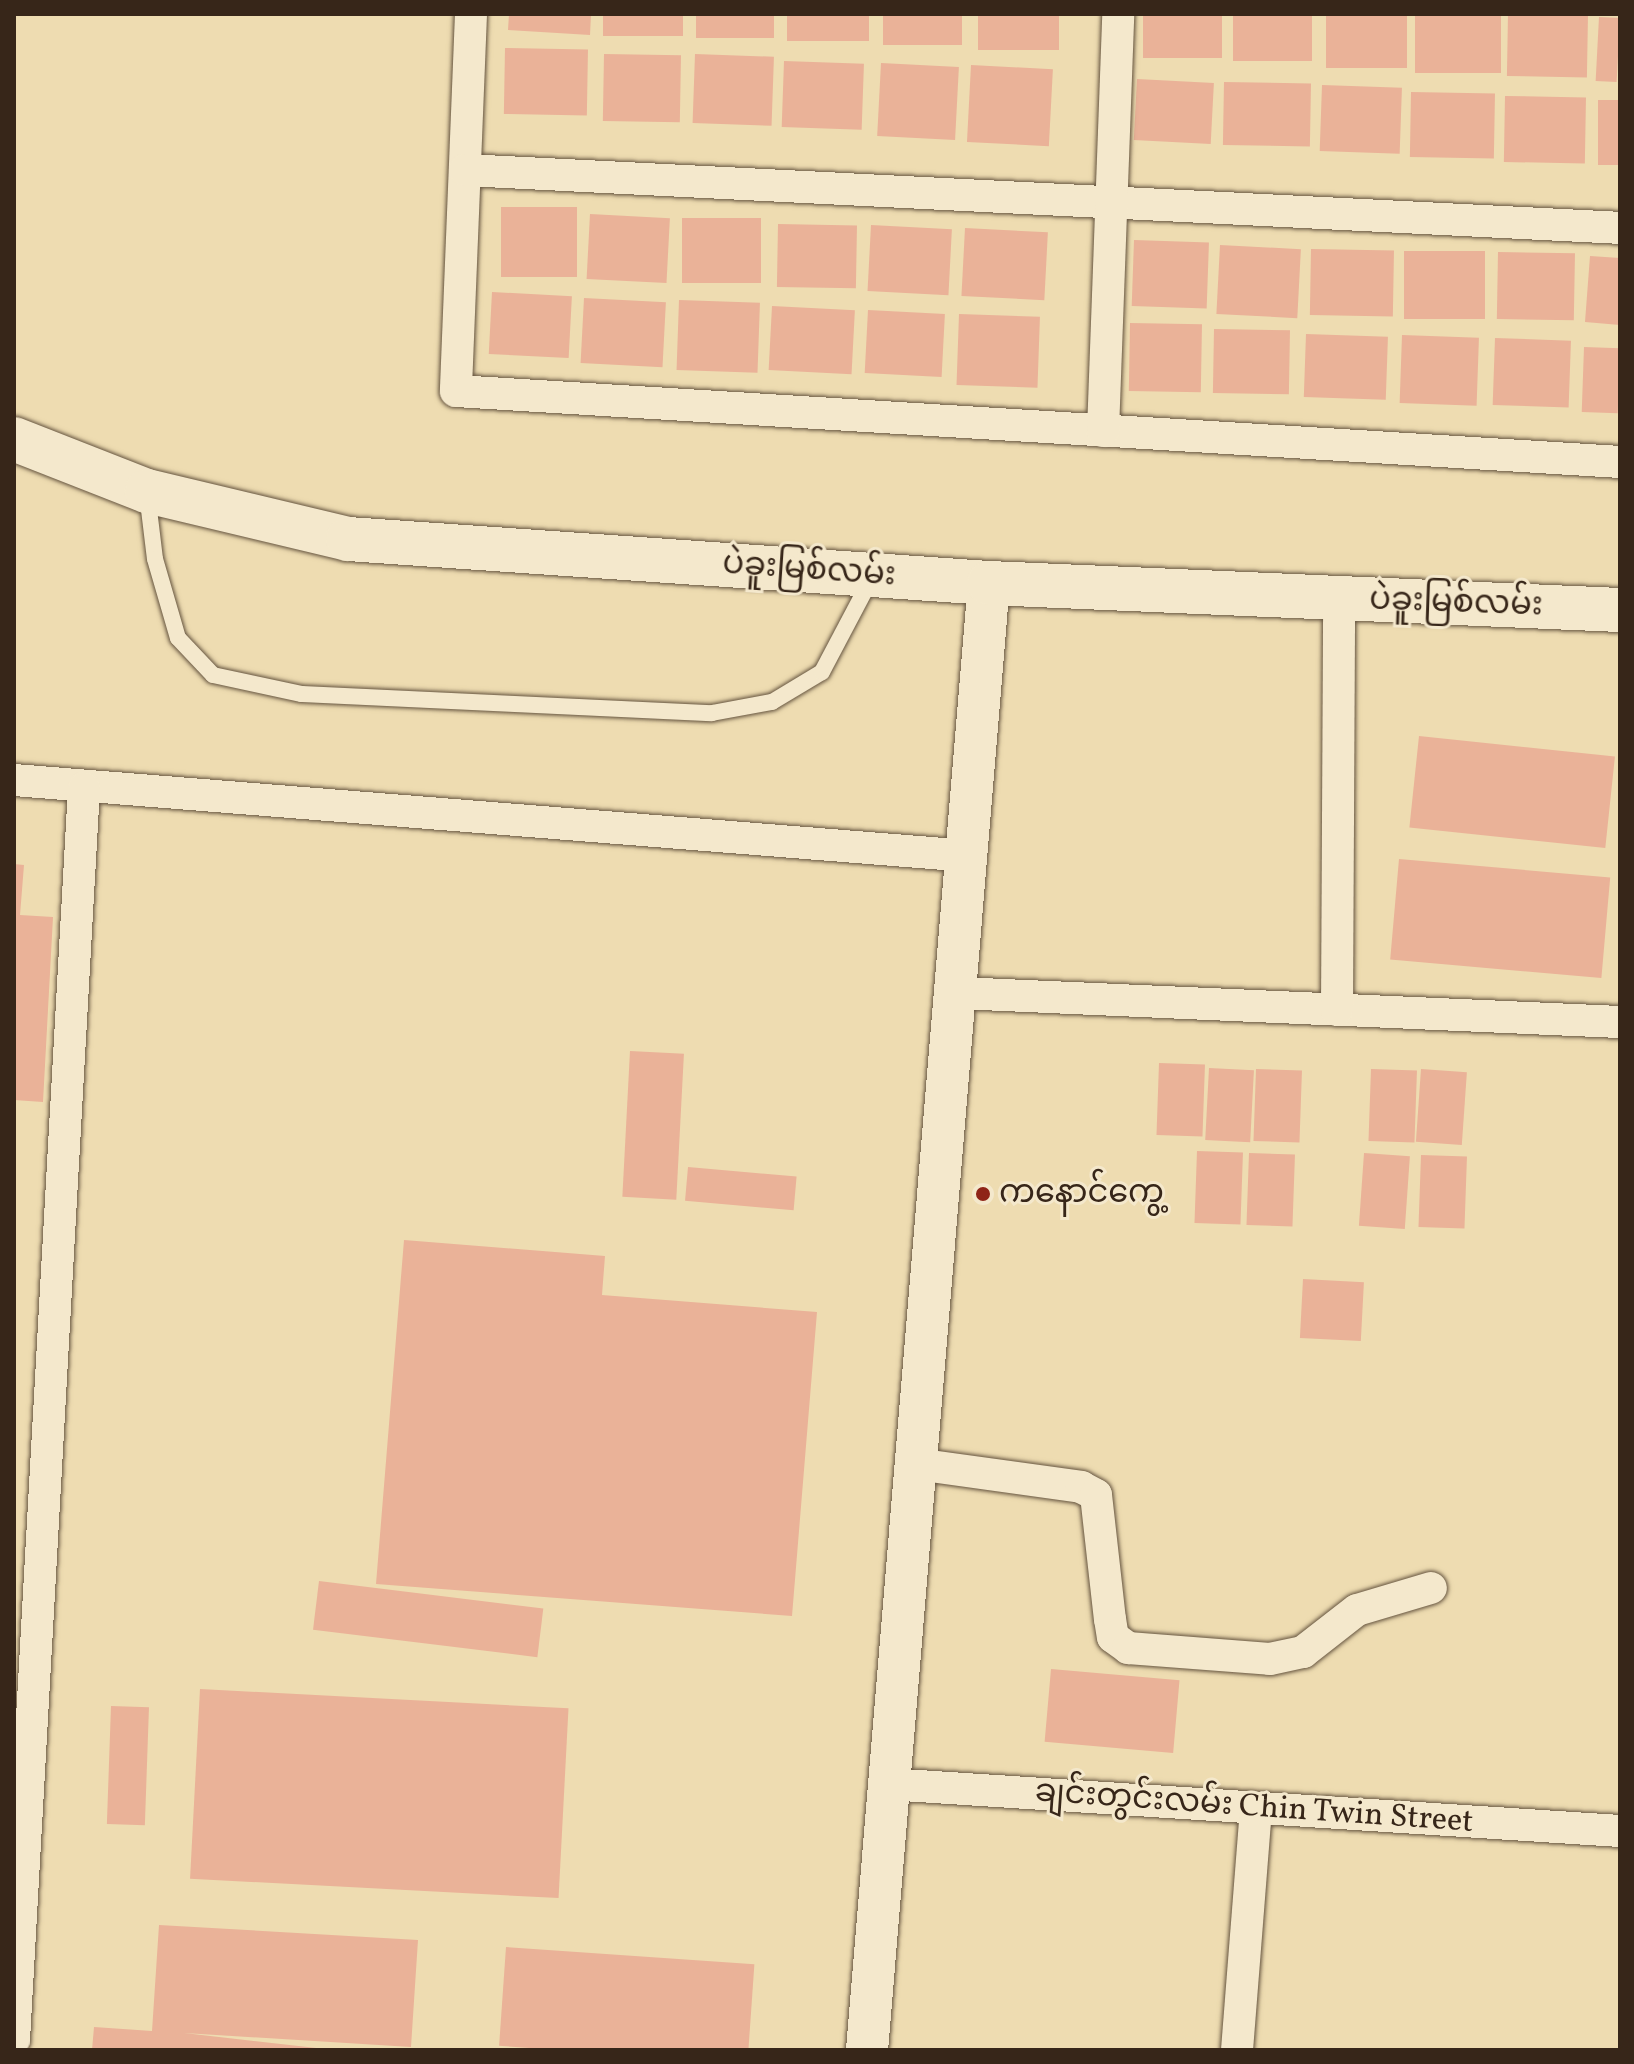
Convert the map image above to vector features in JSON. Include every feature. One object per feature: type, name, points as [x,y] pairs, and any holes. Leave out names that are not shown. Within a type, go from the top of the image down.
[{"type":"main road","name":"ပဲခူးမြစ်လမ်း","points":[[14,439],[147,491],[348,539],[989,583],[1620,610]]},
{"type":"street","points":[[471,14],[456,391],[1620,462]]},
{"type":"street","points":[[1103,431],[1118,14]]},
{"type":"street","points":[[465,170],[1620,228]]},
{"type":"street","points":[[867,2050],[887,1784],[958,993],[989,583]]},
{"type":"street","points":[[1337,1010],[1339,600]]},
{"type":"street","points":[[14,780],[84,788],[968,856]]},
{"type":"street","points":[[14,2040],[84,788]]},
{"type":"street","points":[[958,993],[1620,1022]]},
{"type":"street","points":[[916,1464],[1081,1487],[1096,1495],[1111,1628],[1128,1648],[1270,1659],[1303,1652],[1357,1610],[1431,1588]]},
{"type":"street","name":"ချင်းတွင်းလမ်း Chin Twin Street","points":[[887,1784],[1620,1831]]},
{"type":"street","points":[[1237,2050],[1256,1808]]},
{"type":"lane","points":[[147,491],[155,559],[178,638],[213,675],[302,694],[712,713],[772,702],[822,672],[873,575]]},
{"type":"building","points":[[509,14],[591,14],[590,35],[508,30]]},
{"type":"building","points":[[603,14],[683,14],[683,36],[603,36]]},
{"type":"building","points":[[696,14],[774,14],[774,38],[696,38]]},
{"type":"building","points":[[787,14],[869,14],[869,41],[787,41]]},
{"type":"building","points":[[883,14],[962,14],[962,45],[883,45]]},
{"type":"building","points":[[978,14],[1059,14],[1059,50],[978,50]]},
{"type":"building","points":[[1143,14],[1222,14],[1222,58],[1143,58]]},
{"type":"building","points":[[1233,14],[1312,14],[1312,61],[1233,61]]},
{"type":"building","points":[[1326,14],[1407,14],[1407,68],[1326,68]]},
{"type":"building","points":[[1415,14],[1501,14],[1501,73],[1415,73]]},
{"type":"building","points":[[1508,14],[1588,15],[1587,77],[1507,76]]},
{"type":"building","points":[[1599,17],[1620,18],[1617,82],[1596,81]]},
{"type":"building","points":[[505,48],[588,49],[587,115],[504,114]]},
{"type":"building","points":[[604,54],[681,55],[680,122],[603,121]]},
{"type":"building","points":[[695,54],[774,57],[772,126],[693,123]]},
{"type":"building","points":[[784,61],[864,64],[862,130],[782,127]]},
{"type":"building","points":[[881,63],[959,67],[955,140],[877,136]]},
{"type":"building","points":[[971,65],[1053,69],[1049,146],[967,142]]},
{"type":"building","points":[[1137,79],[1214,83],[1211,144],[1134,140]]},
{"type":"building","points":[[1224,82],[1311,84],[1310,147],[1223,145]]},
{"type":"building","points":[[1322,85],[1402,88],[1400,154],[1320,151]]},
{"type":"building","points":[[1411,92],[1495,93],[1494,158],[1410,157]]},
{"type":"building","points":[[1505,96],[1586,97],[1585,163],[1504,162]]},
{"type":"building","points":[[1598,100],[1620,100],[1620,165],[1598,165]]},
{"type":"building","points":[[501,207],[577,207],[577,277],[501,277]]},
{"type":"building","points":[[590,214],[670,218],[666,283],[587,279]]},
{"type":"building","points":[[682,218],[761,218],[761,283],[682,283]]},
{"type":"building","points":[[778,224],[857,225],[856,288],[777,287]]},
{"type":"building","points":[[871,225],[952,229],[948,295],[868,291]]},
{"type":"building","points":[[965,228],[1048,232],[1044,300],[961,296]]},
{"type":"building","points":[[1134,240],[1209,243],[1207,309],[1132,306]]},
{"type":"building","points":[[1220,245],[1301,249],[1297,318],[1216,314]]},
{"type":"building","points":[[1311,249],[1394,250],[1393,316],[1310,315]]},
{"type":"building","points":[[1404,251],[1485,251],[1485,319],[1404,319]]},
{"type":"building","points":[[1498,252],[1575,253],[1574,320],[1497,319]]},
{"type":"building","points":[[1590,256],[1620,258],[1620,325],[1585,322]]},
{"type":"building","points":[[492,292],[572,296],[569,358],[489,354]]},
{"type":"building","points":[[584,298],[666,302],[662,367],[581,363]]},
{"type":"building","points":[[679,300],[760,303],[758,373],[677,370]]},
{"type":"building","points":[[772,306],[855,310],[852,374],[769,370]]},
{"type":"building","points":[[868,310],[945,314],[942,377],[865,373]]},
{"type":"building","points":[[959,314],[1040,317],[1037,388],[957,385]]},
{"type":"building","points":[[1130,323],[1202,324],[1201,392],[1129,391]]},
{"type":"building","points":[[1214,329],[1290,330],[1289,394],[1213,393]]},
{"type":"building","points":[[1306,334],[1388,337],[1386,400],[1304,397]]},
{"type":"building","points":[[1402,335],[1479,338],[1477,406],[1400,403]]},
{"type":"building","points":[[1495,338],[1571,341],[1569,408],[1493,405]]},
{"type":"building","points":[[1584,347],[1620,348],[1618,413],[1582,412]]},
{"type":"building","points":[[1419,736],[1615,757],[1605,848],[1409,827]]},
{"type":"building","points":[[1399,859],[1610,877],[1601,978],[1390,960]]},
{"type":"building","points":[[14,864],[24,865],[20,915],[53,917],[43,1102],[14,1100]]},
{"type":"building","points":[[630,1051],[684,1054],[676,1200],[622,1197]]},
{"type":"building","points":[[1159,1063],[1205,1065],[1202,1137],[1156,1135]]},
{"type":"building","points":[[1209,1068],[1254,1070],[1250,1142],[1205,1140]]},
{"type":"building","points":[[1256,1069],[1302,1071],[1299,1143],[1253,1141]]},
{"type":"building","points":[[1371,1069],[1417,1071],[1414,1143],[1368,1141]]},
{"type":"building","points":[[1421,1069],[1467,1072],[1462,1145],[1416,1142]]},
{"type":"building","points":[[1197,1151],[1243,1153],[1240,1225],[1194,1223]]},
{"type":"building","points":[[1249,1153],[1295,1155],[1292,1227],[1246,1225]]},
{"type":"building","points":[[1364,1153],[1410,1156],[1405,1229],[1359,1226]]},
{"type":"building","points":[[1421,1155],[1467,1157],[1464,1229],[1418,1227]]},
{"type":"building","points":[[688,1167],[797,1176],[794,1210],[685,1201]]},
{"type":"building","points":[[404,1240],[605,1256],[602,1295],[817,1312],[792,1616],[376,1584]]},
{"type":"building","points":[[1303,1279],[1364,1282],[1361,1341],[1300,1338]]},
{"type":"building","points":[[319,1581],[543,1609],[537,1657],[313,1630]]},
{"type":"building","points":[[1051,1669],[1180,1680],[1173,1753],[1045,1742]]},
{"type":"building","points":[[200,1689],[568,1708],[559,1898],[190,1879]]},
{"type":"building","points":[[111,1706],[149,1707],[145,1825],[107,1824]]},
{"type":"building","points":[[159,1925],[418,1940],[411,2047],[184,2033],[334,2050],[92,2050],[94,2027],[152,2031]]},
{"type":"building","points":[[506,1947],[754,1964],[748,2050],[560,2050],[499,2046]]},
{"type":"place","name":"ကနောင်ကွေ့","points":[[983,1194]]}]
